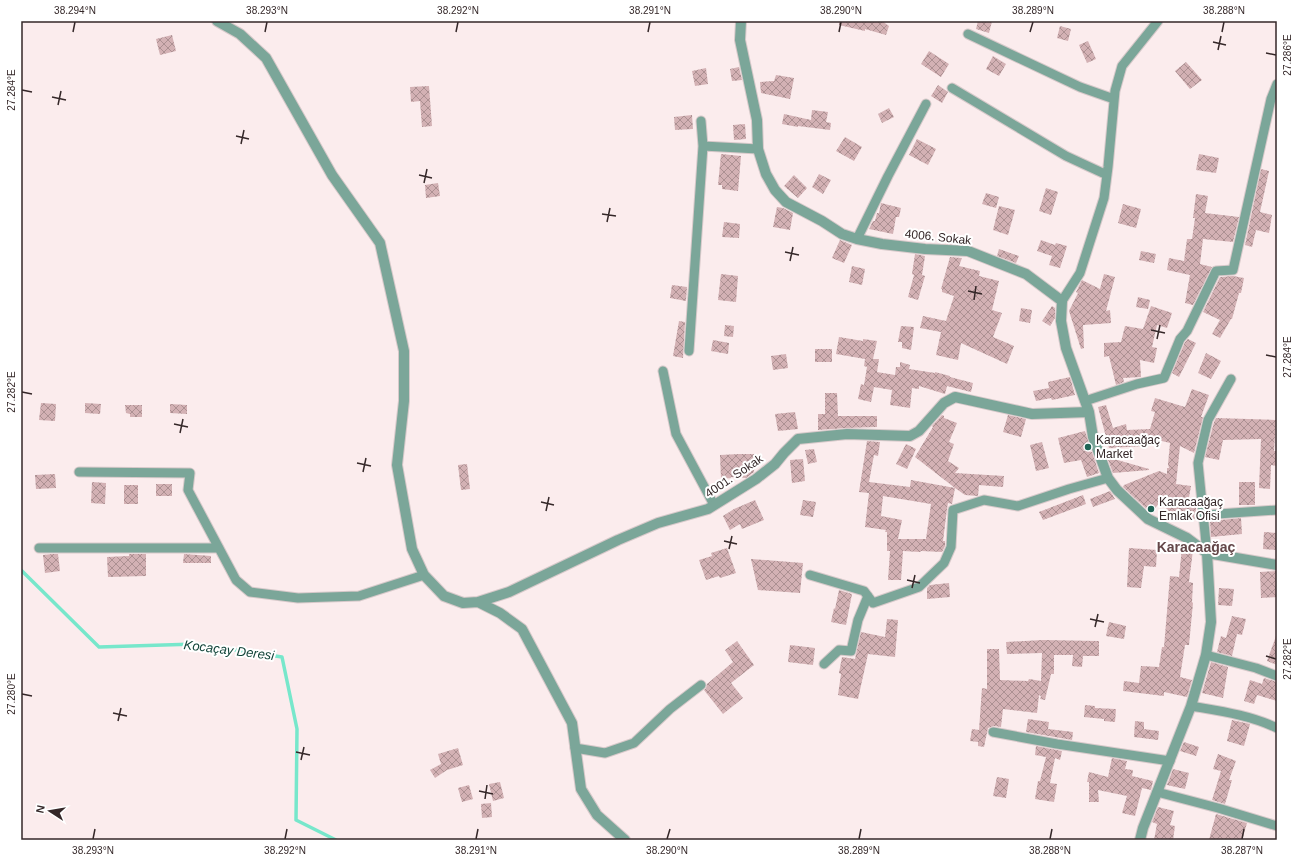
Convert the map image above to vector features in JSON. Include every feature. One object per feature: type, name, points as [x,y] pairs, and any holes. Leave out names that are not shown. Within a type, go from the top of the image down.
[{"type":"street","points":[[217,21],[240,34],[266,58],[332,175],[380,243],[404,351],[404,401],[397,465],[412,549],[424,575],[444,596],[463,603],[478,602],[500,613],[522,628],[572,723],[581,789],[598,814],[625,840]]},
{"type":"street","name":"4006. Sokak","points":[[741,21],[740,40],[757,120],[758,149],[766,174],[775,190],[786,202],[822,221],[842,234],[857,240],[925,249],[968,251],[1026,274],[1062,301]]},
{"type":"street","points":[[1158,21],[1122,66],[1115,91],[1104,198],[1080,273],[1062,301],[1061,321],[1066,348],[1089,412],[1093,437],[1108,478],[1117,490],[1148,519],[1187,538],[1207,553],[1277,564]]},
{"type":"street","points":[[968,34],[1080,87],[1114,99]]},
{"type":"street","points":[[1085,401],[1137,384],[1164,378],[1180,340],[1187,331],[1216,271],[1233,270],[1271,99],[1277,84]]},
{"type":"street","points":[[952,88],[1066,156],[1107,176]]},
{"type":"street","points":[[857,240],[888,176],[926,104]]},
{"type":"street","points":[[689,351],[703,146],[701,121]]},
{"type":"street","points":[[703,146],[758,149]]},
{"type":"street","points":[[663,371],[676,434],[714,505]]},
{"type":"street","points":[[1140,840],[1143,828],[1191,706],[1206,655],[1211,622],[1207,553],[1198,463],[1208,420],[1232,379]]},
{"type":"street","name":"4001. Sokak","points":[[478,602],[509,592],[618,540],[658,523],[708,509],[775,464],[798,439],[847,434],[910,436],[919,431],[944,403],[955,397],[1032,414],[1089,412]]},
{"type":"street","points":[[79,472],[190,473],[188,490],[236,580],[250,592],[298,598],[359,596],[424,575]]},
{"type":"street","points":[[810,575],[864,591],[874,603],[919,587],[944,563],[951,546],[953,510],[984,500],[1018,506],[1108,478]]},
{"type":"street","points":[[1203,515],[1277,510]]},
{"type":"street","points":[[39,548],[219,548]]},
{"type":"street","points":[[824,664],[839,650],[852,650],[858,620],[868,596]]},
{"type":"street","points":[[1206,655],[1256,668],[1277,676]]},
{"type":"street","points":[[575,748],[604,753],[634,743],[670,709],[702,685]]},
{"type":"street","points":[[1191,706],[1238,714],[1265,722],[1277,728]]},
{"type":"street","points":[[993,732],[1057,744],[1170,761]]},
{"type":"street","points":[[1157,792],[1218,808],[1277,826]]},
{"type":"building","points":[[839,21],[882,21],[889,26],[886,35],[865,29],[865,31],[839,25]]},
{"type":"building","points":[[978,21],[992,21],[989,33],[976,29]]},
{"type":"building","points":[[1060,26],[1071,29],[1068,41],[1057,38]]},
{"type":"building","points":[[172,35],[176,51],[160,55],[156,39]]},
{"type":"building","points":[[1088,41],[1096,59],[1087,63],[1079,45]]},
{"type":"building","points":[[929,51],[949,64],[941,77],[921,64]]},
{"type":"building","points":[[993,56],[1006,64],[999,76],[986,69]]},
{"type":"building","points":[[1186,62],[1202,80],[1190,89],[1175,71]]},
{"type":"building","points":[[739,67],[742,80],[732,81],[730,69]]},
{"type":"building","points":[[706,68],[708,84],[695,86],[692,71]]},
{"type":"building","points":[[776,75],[794,78],[790,99],[761,93],[760,82],[774,81]]},
{"type":"building","points":[[938,85],[948,92],[942,103],[931,96]]},
{"type":"building","points":[[429,86],[432,126],[422,127],[420,101],[411,102],[410,87]]},
{"type":"building","points":[[889,108],[894,117],[882,123],[878,114]]},
{"type":"building","points":[[812,110],[828,112],[826,122],[831,123],[830,130],[782,124],[784,114],[811,120]]},
{"type":"building","points":[[692,115],[693,129],[675,130],[674,117]]},
{"type":"building","points":[[745,124],[746,139],[734,140],[733,125]]},
{"type":"building","points":[[845,137],[862,147],[854,161],[836,151]]},
{"type":"building","points":[[917,139],[936,149],[928,165],[909,155]]},
{"type":"building","points":[[721,154],[741,156],[738,191],[722,189],[722,185],[718,185]]},
{"type":"building","points":[[1199,154],[1219,158],[1216,173],[1196,170]]},
{"type":"building","points":[[1261,169],[1269,171],[1260,212],[1272,215],[1269,233],[1256,230],[1252,247],[1245,245]]},
{"type":"building","points":[[819,174],[831,180],[823,194],[812,187]]},
{"type":"building","points":[[794,175],[807,188],[798,198],[784,186]]},
{"type":"building","points":[[438,183],[440,196],[426,198],[425,185]]},
{"type":"building","points":[[1046,188],[1058,192],[1051,215],[1039,211]]},
{"type":"building","points":[[986,193],[999,197],[996,208],[982,204]]},
{"type":"building","points":[[1196,194],[1208,196],[1205,213],[1239,217],[1233,242],[1203,239],[1200,264],[1212,267],[1193,305],[1185,303],[1190,275],[1167,270],[1169,258],[1184,261],[1187,239],[1192,239]]},
{"type":"building","points":[[881,203],[901,208],[899,217],[896,217],[893,234],[869,229],[873,221],[875,221],[877,213],[879,213]]},
{"type":"building","points":[[1123,204],[1141,209],[1136,228],[1118,223]]},
{"type":"building","points":[[999,206],[1015,210],[1008,235],[993,230]]},
{"type":"building","points":[[777,207],[793,213],[790,230],[773,227]]},
{"type":"building","points":[[724,222],[740,224],[739,238],[722,237]]},
{"type":"building","points":[[840,240],[852,245],[844,263],[832,258]]},
{"type":"building","points":[[1041,240],[1055,245],[1056,243],[1067,246],[1060,268],[1049,265],[1052,256],[1037,251]]},
{"type":"building","points":[[999,249],[1019,256],[1016,263],[997,256]]},
{"type":"building","points":[[1141,251],[1156,254],[1154,263],[1139,260]]},
{"type":"building","points":[[915,254],[925,256],[922,275],[925,276],[918,300],[908,297],[914,275],[912,274]]},
{"type":"building","points":[[950,257],[962,258],[959,266],[980,271],[979,276],[999,281],[992,310],[1002,313],[993,337],[1014,346],[1007,364],[961,343],[958,360],[936,355],[941,332],[920,328],[923,316],[946,321],[954,296],[942,292],[941,289]]},
{"type":"building","points":[[852,266],[865,269],[862,285],[849,282]]},
{"type":"building","points":[[721,274],[738,276],[736,302],[718,300]]},
{"type":"building","points":[[1104,274],[1115,277],[1106,311],[1110,310],[1111,323],[1083,325],[1084,348],[1081,349],[1069,311],[1078,293],[1076,292],[1082,280],[1100,289]]},
{"type":"building","points":[[1233,276],[1244,278],[1241,293],[1239,293],[1232,319],[1220,338],[1212,334],[1220,320],[1203,312],[1220,277]]},
{"type":"building","points":[[672,285],[687,287],[686,301],[670,298]]},
{"type":"building","points":[[1138,297],[1150,300],[1148,309],[1136,307]]},
{"type":"building","points":[[1052,306],[1055,308],[1055,318],[1050,326],[1042,321]]},
{"type":"building","points":[[1151,306],[1172,313],[1167,328],[1157,325],[1152,347],[1157,348],[1154,363],[1140,360],[1141,377],[1123,378],[1124,382],[1116,385],[1109,356],[1104,357],[1104,343],[1121,342],[1125,326],[1143,329]]},
{"type":"building","points":[[1021,308],[1032,310],[1030,323],[1019,321]]},
{"type":"building","points":[[679,321],[685,322],[683,358],[673,356]]},
{"type":"building","points":[[725,325],[734,326],[733,337],[724,336]]},
{"type":"building","points":[[901,326],[914,327],[911,350],[902,348],[902,342],[898,342]]},
{"type":"building","points":[[839,337],[863,341],[863,339],[877,341],[873,359],[879,359],[877,372],[895,375],[896,367],[900,367],[900,362],[910,365],[909,369],[935,372],[973,383],[971,392],[947,386],[945,394],[919,386],[919,389],[912,388],[910,408],[890,405],[892,390],[874,387],[871,402],[858,399],[861,384],[864,385],[867,367],[864,366],[865,359],[836,354]]},
{"type":"building","points":[[1188,339],[1196,343],[1179,377],[1172,373],[1185,342]]},
{"type":"building","points":[[713,340],[729,343],[728,354],[711,351]]},
{"type":"building","points":[[815,349],[832,349],[832,362],[815,362]]},
{"type":"building","points":[[1206,353],[1221,361],[1211,379],[1198,373]]},
{"type":"building","points":[[786,354],[788,368],[773,370],[771,356]]},
{"type":"building","points":[[1070,377],[1075,395],[1052,400],[1051,398],[1036,401],[1033,391],[1049,388],[1048,382]]},
{"type":"building","points":[[1192,389],[1209,395],[1201,417],[1203,417],[1194,453],[1180,446],[1176,484],[1191,486],[1188,503],[1196,503],[1196,519],[1166,518],[1167,494],[1151,513],[1123,487],[1124,485],[1159,471],[1167,474],[1167,468],[1169,468],[1170,443],[1145,437],[1145,446],[1109,448],[1098,407],[1106,405],[1113,428],[1126,424],[1127,430],[1150,429],[1155,412],[1151,411],[1155,398],[1185,407]]},
{"type":"building","points":[[825,393],[837,393],[838,416],[877,416],[877,427],[818,430],[818,414],[825,414]]},
{"type":"building","points":[[41,403],[56,404],[55,421],[39,420]]},
{"type":"building","points":[[85,403],[101,404],[100,414],[85,413]]},
{"type":"building","points":[[170,404],[187,405],[187,414],[170,413]]},
{"type":"building","points":[[125,405],[142,405],[142,417],[130,417],[130,414],[126,413]]},
{"type":"building","points":[[795,412],[798,429],[778,431],[775,414]]},
{"type":"building","points":[[942,415],[944,418],[957,423],[949,442],[954,444],[948,461],[959,468],[955,473],[1004,476],[1003,487],[979,485],[978,496],[965,495],[915,457],[933,427],[932,426]]},
{"type":"building","points":[[1008,415],[1026,419],[1021,437],[1003,432]]},
{"type":"building","points":[[1216,418],[1276,420],[1274,451],[1277,451],[1277,466],[1271,465],[1270,489],[1259,488],[1261,439],[1223,440],[1219,460],[1205,457]]},
{"type":"building","points":[[1085,431],[1091,449],[1082,450],[1092,452],[1099,473],[1087,477],[1081,460],[1064,463],[1058,438]]},
{"type":"building","points":[[867,441],[880,442],[878,456],[874,455],[869,482],[910,487],[911,480],[955,488],[952,504],[948,503],[943,541],[945,541],[945,546],[942,552],[903,551],[901,580],[888,580],[890,551],[887,551],[887,532],[885,532],[886,530],[865,527],[869,493],[859,492]],"holes":[[[883,496],[931,504],[926,539],[898,539],[902,520],[881,516]]]},
{"type":"building","points":[[1042,442],[1049,468],[1036,471],[1030,445]]},
{"type":"building","points":[[906,444],[916,449],[907,469],[896,464]]},
{"type":"building","points":[[814,449],[817,462],[808,464],[805,450]]},
{"type":"building","points":[[755,454],[754,472],[746,478],[730,477],[731,478],[721,479],[720,455]]},
{"type":"building","points":[[1107,457],[1149,469],[1149,470],[1113,473]]},
{"type":"building","points":[[803,459],[805,481],[792,483],[790,460]]},
{"type":"building","points":[[467,464],[470,489],[461,490],[458,465]]},
{"type":"building","points":[[55,474],[56,488],[36,489],[35,475]]},
{"type":"building","points":[[92,482],[106,483],[105,504],[91,503]]},
{"type":"building","points":[[1239,482],[1255,482],[1255,505],[1239,505]]},
{"type":"building","points":[[156,484],[172,484],[172,496],[156,496]]},
{"type":"building","points":[[124,485],[138,485],[138,504],[124,504]]},
{"type":"building","points":[[1110,491],[1115,499],[1093,507],[1090,499]]},
{"type":"building","points":[[1083,495],[1086,504],[1043,520],[1039,512]]},
{"type":"building","points":[[755,500],[764,520],[742,529],[740,524],[730,530],[723,516],[734,509]]},
{"type":"building","points":[[803,500],[816,502],[813,517],[800,515]]},
{"type":"building","points":[[1241,518],[1242,534],[1211,537],[1210,521]]},
{"type":"building","points":[[1264,532],[1277,533],[1277,550],[1263,549]]},
{"type":"building","points":[[727,548],[736,573],[720,578],[719,576],[706,580],[699,560],[712,556],[711,553]]},
{"type":"building","points":[[1129,548],[1157,550],[1156,567],[1144,566],[1141,588],[1127,587]]},
{"type":"building","points":[[1182,548],[1190,548],[1193,550],[1189,582],[1193,583],[1193,603],[1189,645],[1185,645],[1180,677],[1192,680],[1187,697],[1164,692],[1164,696],[1123,691],[1124,681],[1139,683],[1141,666],[1159,667],[1162,647],[1164,647],[1170,576],[1179,577]]},
{"type":"building","points":[[58,554],[60,571],[45,573],[43,555]]},
{"type":"building","points":[[129,554],[146,554],[146,576],[108,577],[107,557],[129,556]]},
{"type":"building","points":[[184,554],[211,556],[211,563],[183,563]]},
{"type":"building","points":[[751,559],[803,563],[800,593],[758,590]]},
{"type":"building","points":[[1277,571],[1277,597],[1261,598],[1260,572]]},
{"type":"building","points":[[949,583],[950,597],[927,599],[927,588],[930,585]]},
{"type":"building","points":[[1219,588],[1234,589],[1232,606],[1218,605]]},
{"type":"building","points":[[839,590],[852,594],[846,625],[831,622]]},
{"type":"building","points":[[1232,616],[1246,619],[1242,635],[1237,634],[1232,656],[1217,652],[1221,636],[1226,638]]},
{"type":"building","points":[[887,619],[898,620],[895,657],[868,654],[858,699],[838,695],[841,674],[839,673],[842,657],[855,659],[861,632],[885,637]]},
{"type":"building","points":[[1109,622],[1126,626],[1124,639],[1106,636]]},
{"type":"building","points":[[1277,636],[1277,665],[1267,661]]},
{"type":"building","points":[[1043,640],[1099,641],[1099,656],[1083,656],[1082,667],[1072,666],[1073,655],[1054,655],[1054,674],[1051,674],[1045,700],[1040,699],[1041,696],[1039,695],[1037,713],[1003,709],[1001,727],[994,726],[988,728],[984,747],[978,746],[978,742],[970,741],[972,729],[979,730],[982,688],[987,689],[987,649],[999,649],[1000,680],[1028,681],[1029,679],[1041,681],[1042,653],[1007,654],[1006,642]]},
{"type":"building","points":[[737,641],[754,665],[731,683],[743,698],[723,714],[704,690],[707,684],[733,662],[725,650]]},
{"type":"building","points":[[790,645],[815,648],[813,665],[788,662]]},
{"type":"building","points":[[1211,662],[1228,667],[1223,698],[1202,693]]},
{"type":"building","points":[[1264,678],[1277,682],[1277,701],[1257,695],[1254,704],[1244,701],[1250,680],[1262,684]]},
{"type":"building","points":[[1085,705],[1095,706],[1095,708],[1116,709],[1115,722],[1104,721],[1104,719],[1084,717]]},
{"type":"building","points":[[1028,719],[1049,722],[1048,729],[1073,732],[1072,740],[1026,732]]},
{"type":"building","points":[[1232,720],[1250,724],[1244,746],[1227,741]]},
{"type":"building","points":[[1135,721],[1144,722],[1144,729],[1159,731],[1158,740],[1134,737]]},
{"type":"building","points":[[1184,742],[1199,747],[1196,756],[1180,751]]},
{"type":"building","points":[[1036,746],[1062,751],[1060,760],[1055,758],[1050,783],[1057,784],[1054,802],[1035,799],[1038,781],[1040,781],[1046,757],[1035,755]]},
{"type":"building","points":[[458,748],[463,765],[447,770],[435,778],[430,770],[441,764],[438,754]]},
{"type":"building","points":[[1218,754],[1236,761],[1229,780],[1232,780],[1225,804],[1212,800],[1221,771],[1213,769]]},
{"type":"building","points":[[1112,758],[1127,761],[1125,769],[1133,770],[1132,776],[1153,781],[1151,790],[1142,788],[1135,816],[1122,813],[1127,796],[1098,790],[1099,802],[1089,802],[1089,782],[1087,782],[1089,772],[1108,777]]},
{"type":"building","points":[[1173,769],[1189,773],[1185,789],[1167,785]]},
{"type":"building","points":[[997,777],[1009,779],[1006,798],[993,796]]},
{"type":"building","points":[[500,782],[504,798],[493,801],[489,784]]},
{"type":"building","points":[[469,785],[473,799],[462,802],[458,788]]},
{"type":"building","points":[[491,803],[492,817],[482,818],[481,804]]},
{"type":"building","points":[[1158,807],[1174,811],[1170,825],[1175,826],[1173,840],[1154,840],[1157,824],[1152,822]]},
{"type":"building","points":[[1216,814],[1247,823],[1242,840],[1209,840]]},
{"type":"waterway","name":"Kocaçay Deresi","points":[[21,570],[99,647],[196,644],[282,657],[297,729],[296,820],[336,840]]},
{"type":"place","name":"Karacaağaç Market","points":[[1088,447]]},
{"type":"place","name":"Karacaağaç Emlak Ofisi","points":[[1151,509]]},
{"type":"district","name":"Karacaağaç","points":[[1196,547]]}]
